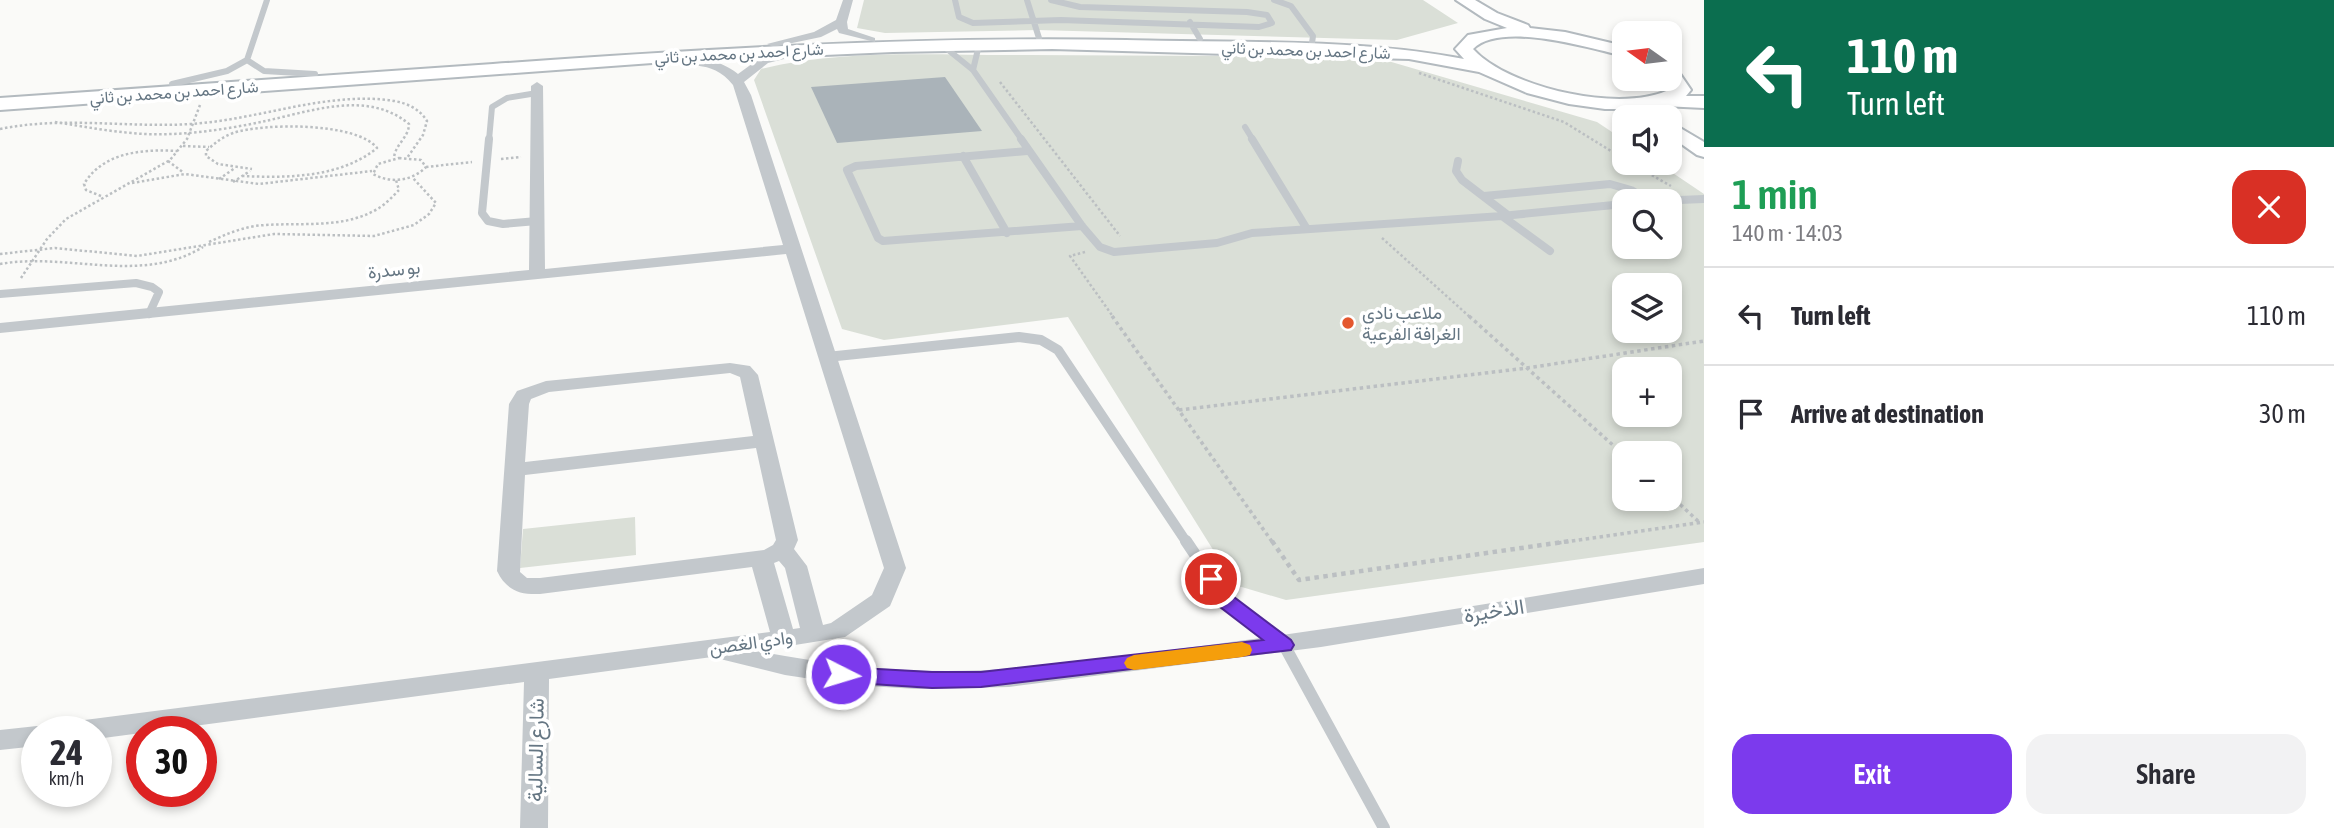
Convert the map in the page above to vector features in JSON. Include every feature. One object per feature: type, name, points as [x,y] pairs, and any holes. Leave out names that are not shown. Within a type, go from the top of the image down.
[{"type":"street","points":[[773,44],[817,35],[841,22],[848,0]]},
{"type":"street","points":[[1446,0],[1472,18],[1484,36]]},
{"type":"street","points":[[1464,0],[1504,22],[1545,34],[1612,48]]},
{"type":"street","points":[[841,22],[848,35],[872,44]]},
{"type":"street","name":"شارع احمد بن محمد بن ثاني","points":[[0,104],[872,44],[1036,29],[1196,32],[1312,43],[1419,46],[1467,42],[1484,36],[1545,34]]},
{"type":"street","points":[[1467,42],[1465,53],[1478,67]]},
{"type":"street","name":"شارع احمد بن محمد بن ثاني","points":[[0,96],[773,44],[1123,44],[1380,52],[1423,56],[1478,67],[1517,86],[1576,99]]},
{"type":"street","points":[[666,57],[715,64],[727,69],[739,80],[750,67],[774,55],[872,44]]},
{"type":"street","points":[[1682,77],[1704,86]]},
{"type":"street","name":"وادي الغصن","points":[[112,726],[814,635],[837,631],[882,600],[895,568],[792,249],[754,118],[739,80]]},
{"type":"street","points":[[537,89],[537,275]]},
{"type":"street","points":[[1659,105],[1681,91]]},
{"type":"street","points":[[1576,99],[1635,105]]},
{"type":"street","points":[[1576,99],[1612,113]]},
{"type":"street","points":[[1675,105],[1704,102]]},
{"type":"street","points":[[1682,133],[1703,142]]},
{"type":"street","points":[[1682,153],[1704,167]]},
{"type":"street","name":"بو سدرة","points":[[0,328],[792,249]]},
{"type":"street","points":[[740,369],[749,375],[764,441],[788,540],[771,554],[540,586],[518,584],[508,571],[520,399],[530,391],[546,387],[740,369]]},
{"type":"street","points":[[515,470],[764,441]]},
{"type":"street","points":[[771,554],[796,566],[814,635]]},
{"type":"street","points":[[771,554],[785,639]]},
{"type":"street","name":"الذخيرة","points":[[710,649],[818,671],[932,680],[1030,676],[1284,645],[1704,576]]},
{"type":"street","name":"شارع السالية","points":[[534,828],[537,672]]},
{"type":"street","points":[[0,740],[21,738]]},
{"type":"lane","points":[[172,84],[220,74],[247,60],[267,0]]},
{"type":"lane","points":[[955,0],[959,17],[966,21],[1036,29],[1027,0]]},
{"type":"lane","points":[[1051,0],[1080,7],[1181,10],[1247,12],[1267,16],[1272,23],[1259,27],[1196,32],[1181,10]]},
{"type":"lane","points":[[1274,0],[1291,6],[1313,36],[1312,43]]},
{"type":"lane","points":[[942,45],[973,69],[1027,151],[1082,226],[1100,247],[1114,252],[1217,243],[1252,233],[1506,216],[1612,205]]},
{"type":"lane","points":[[973,69],[979,45]]},
{"type":"lane","points":[[247,60],[264,71],[315,74]]},
{"type":"lane","points":[[537,89],[512,96],[492,107],[482,213],[488,221],[503,224],[537,221]]},
{"type":"lane","points":[[1245,127],[1307,229]]},
{"type":"lane","points":[[1027,151],[856,166],[847,170],[878,238],[883,241],[1082,226]]},
{"type":"lane","points":[[963,156],[1007,233]]},
{"type":"lane","points":[[1458,161],[1456,171],[1550,251]]},
{"type":"lane","points":[[1484,196],[1610,184],[1628,189]]},
{"type":"lane","points":[[1682,199],[1701,197]]},
{"type":"lane","points":[[0,293],[144,284],[159,292],[149,314]]},
{"type":"lane","points":[[827,357],[1019,337],[1041,340],[1058,350],[1227,602],[1284,645],[1384,828]]},
{"type":"path","points":[[12,292],[32,260],[64,221],[101,196],[130,184],[178,151],[206,90]]},
{"type":"path","points":[[18,120],[84,119],[149,125],[192,124],[237,119],[328,100],[390,100],[407,105],[422,114],[426,121],[427,127],[407,158]]},
{"type":"path","points":[[0,129],[46,120],[135,134],[189,132],[261,122],[336,106],[369,106],[394,113],[409,124],[410,132],[394,151],[394,159]]},
{"type":"path","points":[[232,182],[252,169],[212,162],[206,156],[209,147],[218,140],[243,132],[302,126],[368,139],[377,148],[360,161],[321,171],[289,176],[242,176]]},
{"type":"path","points":[[182,146],[209,147]]},
{"type":"path","points":[[101,196],[86,190],[84,184],[87,176],[104,163],[147,150],[178,151]]},
{"type":"path","points":[[372,171],[381,179],[396,180],[411,177],[426,167],[537,156]]},
{"type":"path","points":[[168,160],[173,167],[185,174],[232,182],[286,183],[372,171],[378,164],[394,159],[421,160],[426,167]]},
{"type":"path","points":[[217,180],[235,168]]},
{"type":"path","points":[[130,184],[185,174]]},
{"type":"path","points":[[0,254],[41,248],[64,248],[120,256],[182,251],[252,235],[285,233],[376,238],[426,218],[433,211],[436,203],[411,177]]},
{"type":"path","points":[[0,264],[32,260],[133,267],[179,260],[228,233],[286,225],[324,225],[365,215],[391,200],[399,190],[396,180]]},
{"type":"path","points":[[1378,224],[1385,230],[1375,231],[1612,444]]},
{"type":"path","points":[[1100,247],[1070,256],[1299,580],[1702,522]]},
{"type":"path","points":[[1179,410],[1527,368],[1704,341]]},
{"type":"path","points":[[1682,505],[1702,522]]},
{"type":"shaded area","points":[[864,0],[1423,0],[1458,23],[1397,40],[1037,30],[885,33],[857,28]]},
{"type":"shaded area","name":"ملاعب نادي الغرافة الفرعية","points":[[894,54],[1217,56],[1388,61],[1597,122],[1612,132],[1612,175],[1676,175],[1704,194],[1704,542],[1286,600],[1235,585],[1068,317],[884,340],[842,329],[754,80],[761,69],[794,62]]},
{"type":"shaded area","points":[[635,517],[636,555],[520,568],[523,529]]},
{"type":"building","points":[[945,77],[982,131],[837,143],[811,87]]},
{"type":"slow traffic","points":[[1134,663],[1242,650]]},
{"type":"place","name":"ملاعب نادي الغرافة الفرعية","points":[[1348,323]]},
{"type":"route","points":[[841,674],[932,680],[1030,676],[1284,645],[1227,602],[1211,579]]}]
